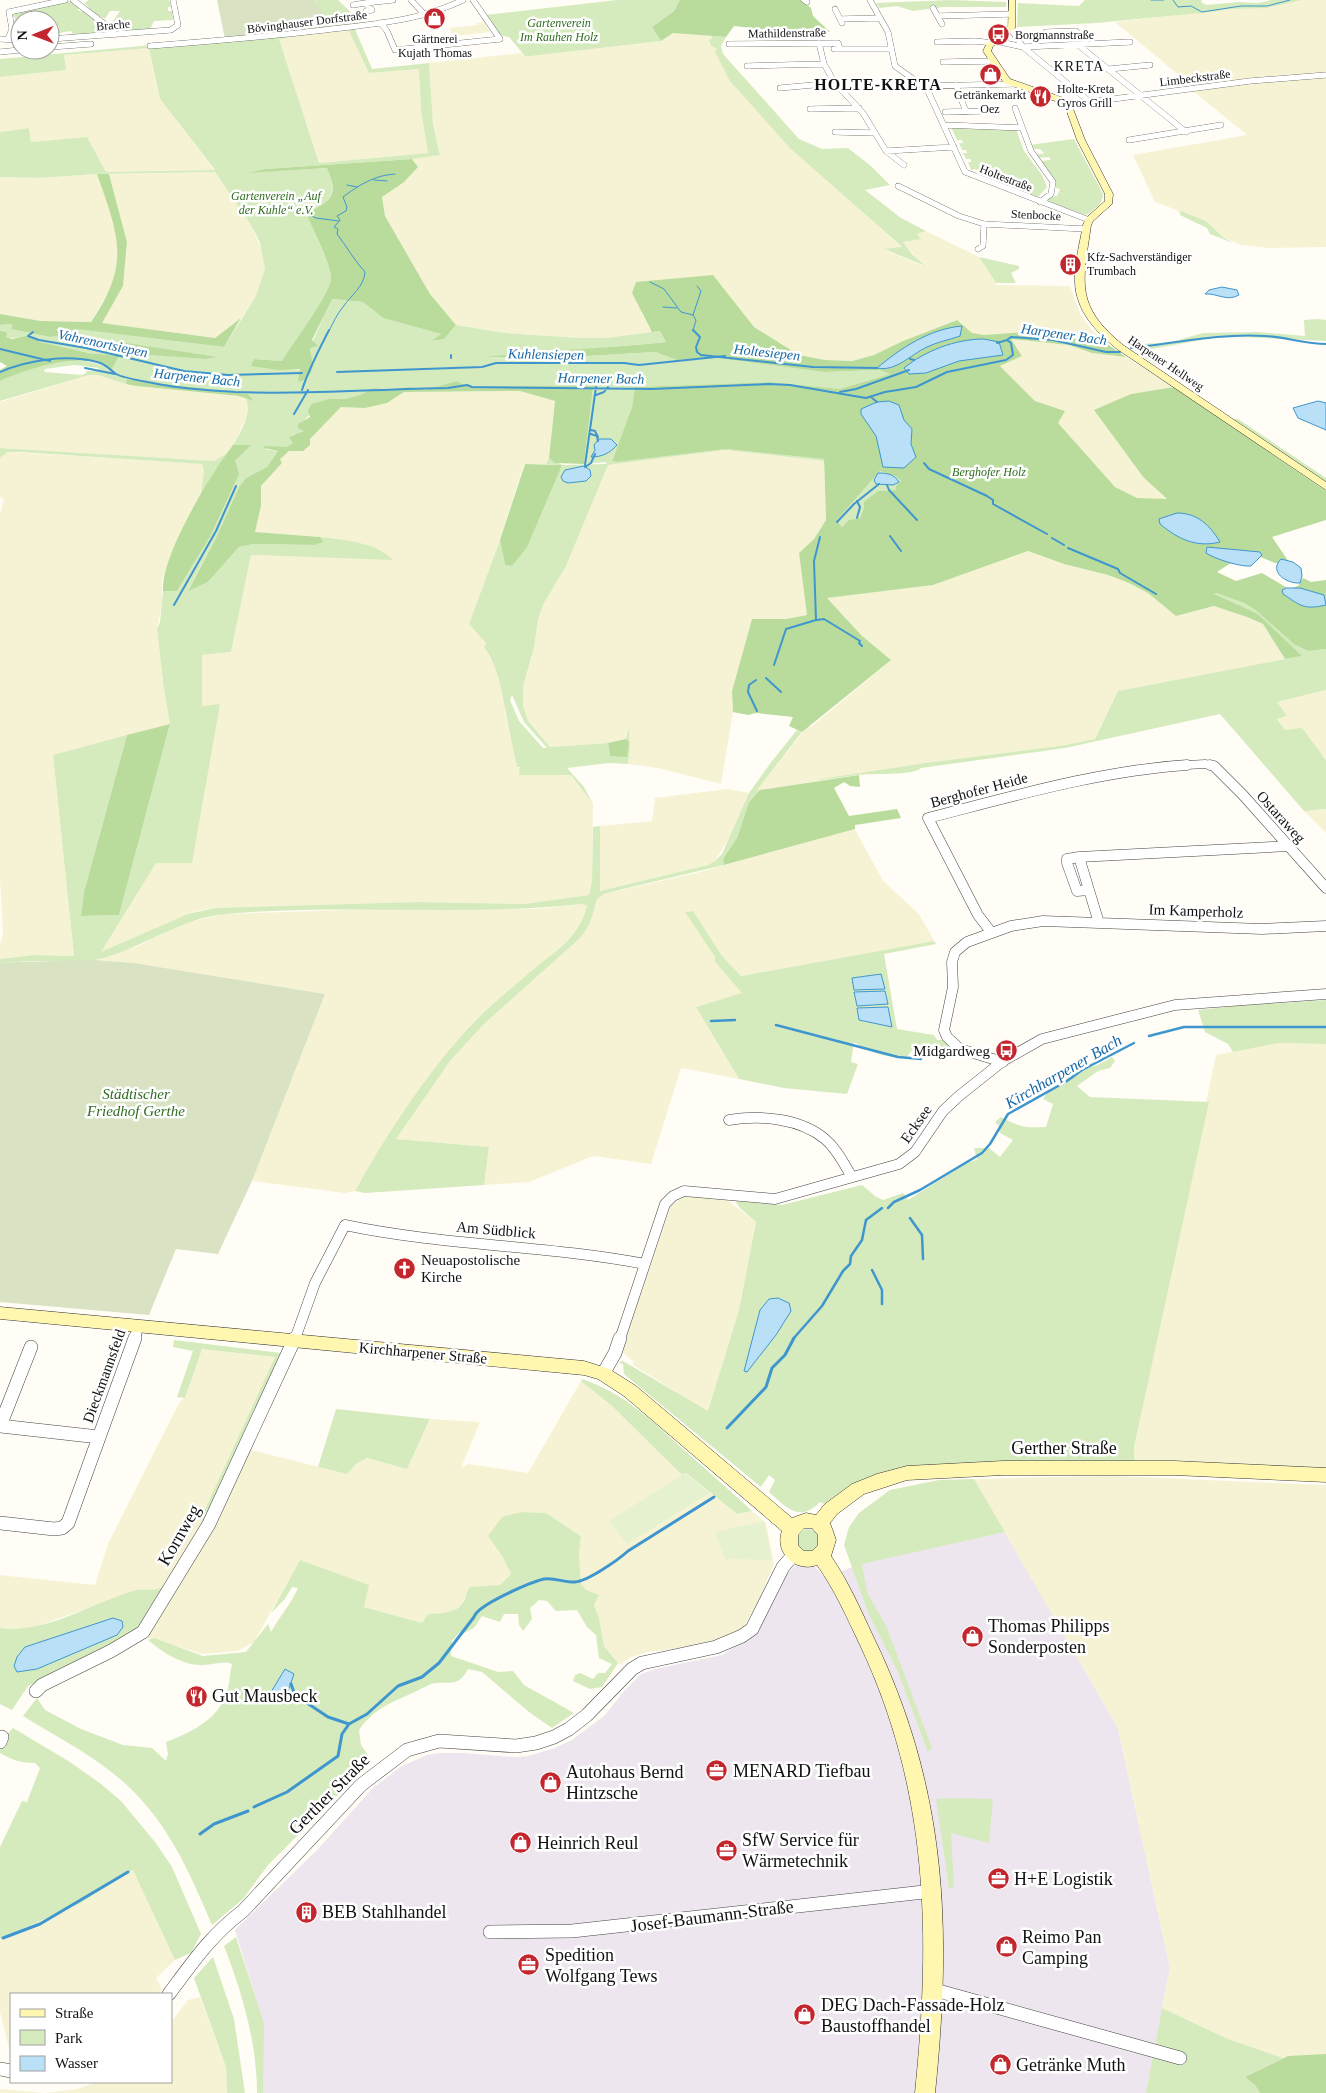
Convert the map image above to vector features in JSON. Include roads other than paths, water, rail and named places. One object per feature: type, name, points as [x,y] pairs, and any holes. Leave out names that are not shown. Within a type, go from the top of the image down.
[{"type":"street","points":[[0,39],[8,39],[12,29],[9,12],[65,0]]},
{"type":"street","points":[[73,0],[109,27],[114,35]]},
{"type":"street","name":"Brache","points":[[60,38],[143,33],[176,28],[177,13],[173,0]]},
{"type":"street","points":[[353,5],[393,0]]},
{"type":"street","points":[[411,0],[424,14]]},
{"type":"street","name":"Bövinghauser Dorfstraße","points":[[150,46],[276,37],[381,23],[424,14],[463,0]]},
{"type":"street","points":[[381,23],[387,31],[390,49],[500,39],[473,0]]},
{"type":"street","points":[[870,0],[888,32],[897,68],[925,86],[1014,84]]},
{"type":"street","points":[[1012,0],[1012,24],[987,51],[1003,77],[1014,84],[1061,100],[1067,105]]},
{"type":"street","points":[[365,3],[372,10],[366,11]]},
{"type":"street","points":[[933,8],[942,24]]},
{"type":"street","points":[[835,9],[841,21],[880,18]]},
{"type":"street","points":[[938,16],[1012,14]]},
{"type":"street","points":[[1008,30],[1012,31],[1024,46],[1090,102]]},
{"type":"street","points":[[1046,32],[1076,31],[1086,43]]},
{"type":"street","points":[[140,40],[144,36],[143,33]]},
{"type":"street","points":[[937,42],[975,41],[1024,46],[1130,42]]},
{"type":"street","points":[[60,47],[94,44]]},
{"type":"street","name":"Mathildenstraße","points":[[729,44],[820,46],[840,49],[891,48]]},
{"type":"street","points":[[1077,44],[1186,132]]},
{"type":"street","points":[[820,46],[824,64],[835,83],[859,108],[886,151],[904,165]]},
{"type":"street","points":[[943,62],[994,61]]},
{"type":"street","points":[[747,66],[824,64]]},
{"type":"street","points":[[1109,69],[1150,65]]},
{"type":"street","name":"Limbeckstraße","points":[[1067,105],[1258,80],[1326,75]]},
{"type":"street","points":[[780,88],[835,83]]},
{"type":"street","points":[[956,85],[966,112]]},
{"type":"street","name":"Holtestraße","points":[[925,86],[968,174],[1089,220]]},
{"type":"street","points":[[983,104],[989,122],[987,126]]},
{"type":"street","name":"Harpener Hellweg","points":[[1067,105],[1078,135],[1110,194],[1109,202],[1089,220],[1086,229],[1079,288],[1083,302],[1092,319],[1120,347],[1326,487]]},
{"type":"street","points":[[810,109],[859,108]]},
{"type":"street","points":[[1015,108],[1031,152],[1053,182],[1051,194],[1040,202]]},
{"type":"street","points":[[945,112],[986,111]]},
{"type":"street","points":[[944,125],[1022,128]]},
{"type":"street","points":[[1129,140],[1221,125]]},
{"type":"street","points":[[835,132],[876,133]]},
{"type":"street","points":[[886,151],[954,147]]},
{"type":"street","name":"Stenbocke","points":[[898,186],[959,216],[984,224],[1086,229]]},
{"type":"street","points":[[978,249],[983,246],[984,224]]},
{"type":"street","name":"Berghofer Heide","points":[[992,932],[978,915],[928,818],[1090,777],[1196,763],[1214,766]]},
{"type":"street","name":"Ostaraweg","points":[[1214,766],[1326,888]]},
{"type":"street","points":[[1089,890],[1077,891],[1067,859],[1289,846]]},
{"type":"street","points":[[1004,1062],[960,1048],[947,1037],[944,1030],[952,986],[953,955],[960,946],[992,932],[1042,921],[1099,922],[1079,857]]},
{"type":"street","name":"Im Kamperholz","points":[[1099,922],[1262,928],[1326,926]]},
{"type":"street","name":"Ecksee","points":[[604,1374],[615,1354],[666,1204],[673,1196],[684,1191],[774,1199],[899,1164],[910,1158],[948,1105],[1004,1062],[1036,1041],[1054,1035],[1118,1020],[1155,1008],[1207,1002],[1326,994]]},
{"type":"street","points":[[729,1120],[754,1117],[810,1129],[825,1138],[852,1177]]},
{"type":"street","name":"Am Südblick","points":[[345,1225],[387,1235],[592,1254],[645,1264]]},
{"type":"street","name":"Kornweg","points":[[36,1691],[42,1685],[111,1652],[143,1632],[209,1524],[294,1342],[316,1283],[345,1225]]},
{"type":"street","name":"Kirchharpener Straße","points":[[0,1313],[294,1342],[564,1364],[584,1368],[604,1374],[626,1387],[791,1528]]},
{"type":"street","name":"Dieckmannsfeld","points":[[0,1523],[54,1529],[62,1528],[68,1523],[139,1326]]},
{"type":"street","name":"Dieckmannsfeld","points":[[31,1347],[0,1426],[99,1437]]},
{"type":"street","name":"Gerther Straße","points":[[819,1524],[831,1509],[858,1489],[877,1481],[907,1473],[1002,1468],[1174,1468],[1326,1476]]},
{"type":"street","points":[[801,1522],[819,1524],[824,1528],[829,1540],[825,1551],[820,1556],[807,1558],[795,1553],[791,1549],[788,1538],[791,1528],[801,1522]]},
{"type":"street","name":"Gerther Straße","points":[[170,1993],[207,1943],[222,1927],[243,1911],[361,1785],[396,1757],[407,1750],[439,1741],[516,1746],[536,1743],[554,1737],[587,1715],[632,1669],[642,1663],[723,1644],[746,1635],[752,1629],[783,1567],[795,1553]]},
{"type":"street","points":[[820,1556],[830,1569],[869,1642],[897,1707],[920,1789],[933,1893],[935,1935],[935,1990],[925,2093]]},
{"type":"street","name":"Josef-Baumann-Straße","points":[[490,1932],[572,1931],[914,1893],[933,1893]]},
{"type":"street","points":[[935,1990],[1180,2058]]},
{"type":"water","points":[[1222,287],[1237,290],[1239,295],[1230,298],[1205,294],[1209,290]]},
{"type":"water","points":[[962,326],[960,336],[927,347],[890,368],[877,368],[896,353],[927,335]]},
{"type":"water","points":[[984,339],[999,342],[1003,355],[959,361],[926,373],[909,374],[904,368],[921,356],[941,347],[962,341]]},
{"type":"water","points":[[889,401],[899,405],[904,420],[912,429],[911,444],[916,457],[904,468],[883,467],[876,436],[861,414],[861,409],[877,402]]},
{"type":"water","points":[[1318,401],[1326,403],[1326,430],[1298,418],[1293,408]]},
{"type":"water","points":[[599,439],[611,439],[617,445],[606,454],[591,457],[595,450],[594,445]]},
{"type":"water","points":[[584,466],[590,470],[591,476],[586,481],[568,483],[563,481],[561,477],[565,470]]},
{"type":"water","points":[[878,473],[890,474],[899,482],[893,485],[876,484],[874,480]]},
{"type":"water","points":[[1177,513],[1191,515],[1202,521],[1212,530],[1220,542],[1203,544],[1188,541],[1160,524],[1159,519]]},
{"type":"water","points":[[1207,547],[1260,552],[1262,555],[1251,566],[1241,565],[1206,553]]},
{"type":"water","points":[[1281,559],[1293,562],[1301,568],[1302,576],[1300,583],[1290,582],[1278,573],[1277,568]]},
{"type":"water","points":[[1286,588],[1300,588],[1324,595],[1326,605],[1303,606],[1283,594],[1282,590]]},
{"type":"water","points":[[881,974],[885,989],[854,990],[852,978]]},
{"type":"water","points":[[885,991],[888,1004],[857,1006],[854,992]]},
{"type":"water","points":[[888,1007],[892,1027],[859,1020],[857,1008]]},
{"type":"water","points":[[778,1298],[789,1303],[791,1311],[776,1335],[747,1372],[744,1371],[760,1310],[769,1299]]},
{"type":"water","points":[[113,1618],[122,1621],[123,1627],[117,1635],[37,1669],[17,1672],[14,1666],[17,1657],[25,1647]]},
{"type":"water","points":[[285,1669],[294,1674],[286,1697],[256,1700],[253,1696],[257,1690],[262,1695],[271,1692]]},
{"type":"waterway","points":[[1151,0],[1164,0]]},
{"type":"waterway","points":[[1173,0],[1178,7],[1191,6],[1202,12],[1241,6],[1267,6],[1290,0]]},
{"type":"waterway","points":[[357,187],[381,176],[395,174]]},
{"type":"waterway","points":[[374,180],[387,181]]},
{"type":"waterway","points":[[347,185],[357,187]]},
{"type":"waterway","points":[[329,331],[346,303],[360,287],[365,272],[337,234],[338,229],[334,227],[340,220],[337,216],[346,211],[347,207],[343,197],[357,187]]},
{"type":"waterway","points":[[310,215],[316,218],[339,221]]},
{"type":"waterway","name":"Holtesiepen","points":[[650,282],[664,289],[681,312],[693,315]]},
{"type":"waterway","name":"Holtesiepen","points":[[693,315],[701,291],[697,286]]},
{"type":"waterway","points":[[663,307],[677,308]]},
{"type":"waterway","name":"Holtesiepen","points":[[693,315],[696,320],[693,330]]},
{"type":"waterway","points":[[302,390],[329,330]]},
{"type":"waterway","name":"Holtesiepen","points":[[693,330],[700,337],[696,347],[697,352],[701,355],[718,357]]},
{"type":"waterway","name":"Vahrenortsiepen","points":[[33,332],[28,336],[184,371],[228,375],[302,373]]},
{"type":"waterway","name":"Harpener Bach","points":[[1131,348],[1215,337],[1248,335],[1326,344]]},
{"type":"waterway","name":"Harpener Bach","points":[[1007,340],[1011,337],[1053,340],[1106,352],[1120,352]]},
{"type":"waterway","name":"Harpener Bach","points":[[607,388],[652,389],[769,384],[790,385],[866,398],[885,392],[916,387],[947,372],[1006,360],[1013,355],[1011,343],[1007,340]]},
{"type":"waterway","points":[[997,343],[1007,340]]},
{"type":"waterway","points":[[0,349],[44,360]]},
{"type":"waterway","name":"Holtesiepen","points":[[718,357],[725,356]]},
{"type":"waterway","name":"Kuhlensiepen","points":[[337,372],[482,367],[496,363],[624,363],[639,365],[718,357]]},
{"type":"waterway","name":"Holtesiepen","points":[[718,357],[813,367],[877,368]]},
{"type":"waterway","name":"Harpener Bach","points":[[44,360],[73,358],[100,363],[123,377],[183,388],[262,393],[307,392]]},
{"type":"waterway","points":[[910,359],[914,360]]},
{"type":"waterway","points":[[0,372],[44,360]]},
{"type":"waterway","points":[[44,360],[50,361]]},
{"type":"waterway","points":[[85,368],[115,374]]},
{"type":"waterway","points":[[840,392],[856,389],[909,370]]},
{"type":"waterway","name":"Harpener Bach","points":[[307,392],[448,388],[467,385],[472,387],[596,388]]},
{"type":"waterway","points":[[585,465],[596,388]]},
{"type":"waterway","name":"Harpener Bach","points":[[596,388],[607,388]]},
{"type":"waterway","points":[[596,395],[604,392],[607,388]]},
{"type":"waterway","points":[[294,414],[307,392]]},
{"type":"waterway","name":"Harpener Bach","points":[[871,397],[877,402]]},
{"type":"waterway","points":[[591,430],[595,431],[598,437]]},
{"type":"waterway","points":[[591,434],[597,436],[598,441]]},
{"type":"waterway","points":[[585,467],[591,463],[595,454]]},
{"type":"waterway","points":[[924,463],[929,469],[987,496],[993,500],[993,504],[1047,534]]},
{"type":"waterway","points":[[857,501],[879,484]]},
{"type":"waterway","points":[[887,485],[889,490],[917,520]]},
{"type":"waterway","points":[[174,605],[216,531],[236,486]]},
{"type":"waterway","points":[[837,522],[857,501]]},
{"type":"waterway","points":[[857,501],[860,507],[857,518]]},
{"type":"waterway","points":[[890,536],[901,551]]},
{"type":"waterway","points":[[774,665],[786,629],[816,620],[814,561],[820,537]]},
{"type":"waterway","points":[[1052,538],[1064,545]]},
{"type":"waterway","points":[[1068,548],[1118,569],[1120,573],[1156,594]]},
{"type":"waterway","points":[[817,620],[824,619],[860,641],[859,643],[862,646]]},
{"type":"waterway","points":[[766,678],[781,692]]},
{"type":"waterway","points":[[756,680],[749,685],[748,692],[757,711]]},
{"type":"waterway","points":[[711,1021],[735,1020]]},
{"type":"waterway","points":[[776,1025],[898,1057],[921,1059]]},
{"type":"waterway","name":"Kirchharpener Bach","points":[[1149,1036],[1184,1027],[1326,1027]]},
{"type":"waterway","name":"Kirchharpener Bach","points":[[888,1208],[894,1202],[920,1190],[982,1153],[990,1144],[1008,1114],[1067,1081],[1082,1070],[1134,1043]]},
{"type":"waterway","name":"Kirchharpener Bach","points":[[793,1339],[822,1306],[843,1271],[850,1264],[851,1256],[862,1240],[866,1220],[882,1208]]},
{"type":"waterway","points":[[910,1218],[922,1235],[923,1259]]},
{"type":"waterway","points":[[872,1270],[882,1290],[882,1304]]},
{"type":"waterway","name":"Kirchharpener Bach","points":[[727,1428],[766,1387],[772,1368],[785,1355],[794,1338]]},
{"type":"waterway","name":"Kirchharpener Bach","points":[[349,1724],[367,1714],[398,1686],[422,1677],[439,1663],[477,1612],[484,1606],[517,1589],[544,1579],[567,1582],[581,1581],[603,1570],[628,1551],[714,1497]]},
{"type":"waterway","points":[[291,1684],[295,1695],[328,1717],[349,1724]]},
{"type":"waterway","name":"Kirchharpener Bach","points":[[254,1807],[287,1792],[338,1756],[342,1734],[349,1724]]},
{"type":"waterway","name":"Kirchharpener Bach","points":[[200,1834],[214,1824],[248,1811]]},
{"type":"waterway","name":"Kirchharpener Bach","points":[[3,1938],[40,1924],[128,1872]]},
{"type":"place","name":"Gärtnerei Kujath Thomas","points":[[435,18]]},
{"type":"place","name":"Borgmannstraße","points":[[999,35]]},
{"type":"place","name":"Getränkemarkt Oez","points":[[990,74]]},
{"type":"place","name":"Holte-Kreta Gyros Grill","points":[[1041,96]]},
{"type":"place","name":"Kfz-Sachverständiger Trumbach","points":[[1071,264]]},
{"type":"place","name":"Midgardweg","points":[[1006,1051]]},
{"type":"place","name":"Neuapostolische Kirche","points":[[405,1269]]},
{"type":"place","name":"Thomas Philipps Sonderposten","points":[[972,1636]]},
{"type":"place","name":"Gut Mausbeck","points":[[196,1696]]},
{"type":"place","name":"MENARD Tiefbau","points":[[717,1771]]},
{"type":"place","name":"Autohaus Bernd Hintzsche","points":[[550,1782]]},
{"type":"place","name":"Heinrich Reul","points":[[521,1843]]},
{"type":"place","name":"SfW Service für Wärmetechnik","points":[[726,1850]]},
{"type":"place","name":"H+E Logistik","points":[[998,1879]]},
{"type":"place","name":"BEB Stahlhandel","points":[[306,1912]]},
{"type":"place","name":"Reimo Pan Camping","points":[[1006,1947]]},
{"type":"place","name":"Spedition Wolfgang Tews","points":[[529,1965]]},
{"type":"place","name":"DEG Dach-Fassade-Holz Baustoffhandel","points":[[805,2015]]},
{"type":"place","name":"Getränke Muth","points":[[1000,2065]]},
{"type":"district","name":"KRETA","points":[[1079,66]]},
{"type":"district","name":"HOLTE-KRETA","points":[[878,84]]},
{"type":"park label","name":"Gartenverein Im Rauhen Holz","points":[[559,30]]},
{"type":"park label","name":"Gartenverein „Auf der Kuhle“ e.V.","points":[[276,203]]},
{"type":"park label","name":"Berghofer Holz","points":[[989,472]]},
{"type":"park label","name":"Städtischer Friedhof Gerthe","points":[[136,1102]]}]
